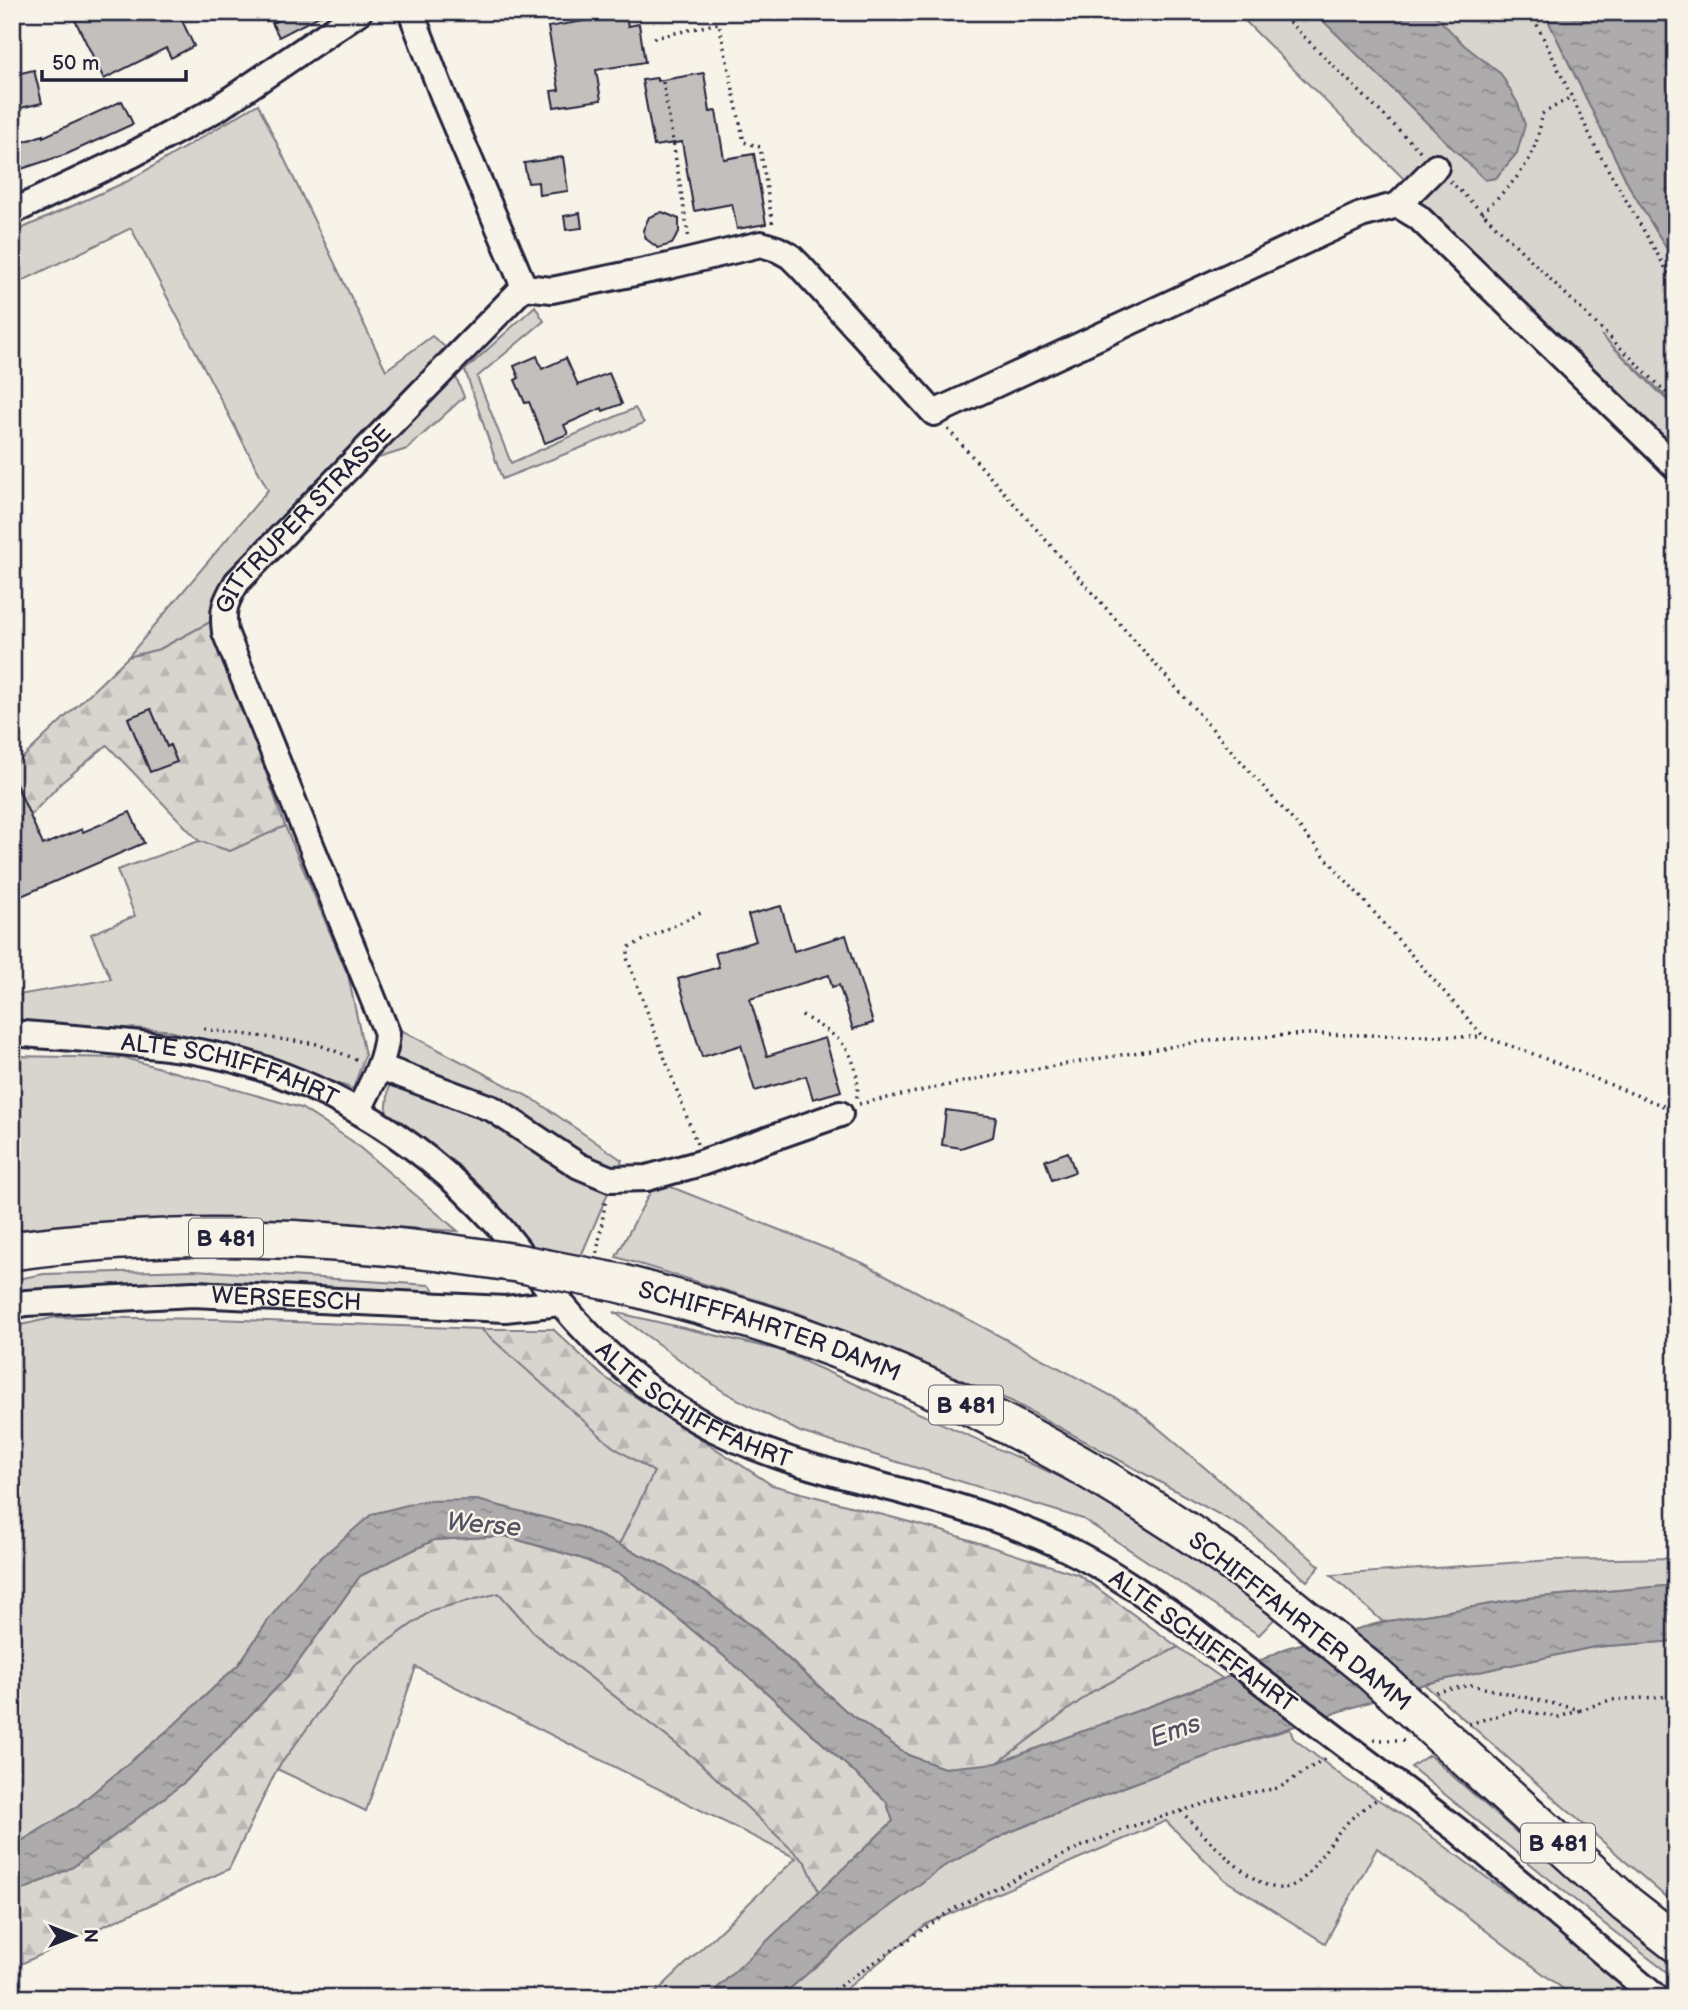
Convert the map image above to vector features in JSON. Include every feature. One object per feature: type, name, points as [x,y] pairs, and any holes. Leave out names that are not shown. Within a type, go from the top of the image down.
[{"type":"highway","name":"SCHIFFFAHRTER DAMM","points":[[12,1251],[95,1243],[233,1238],[345,1242],[517,1263],[619,1283],[738,1317],[834,1349],[912,1380],[1017,1429],[1154,1509],[1221,1554],[1369,1670],[1626,1904],[1676,1943]]},
{"type":"street","points":[[12,212],[132,155],[218,108],[359,12]]},
{"type":"street","points":[[411,12],[447,106],[524,287],[552,290],[761,244],[777,248],[800,266],[934,413],[1362,215],[1398,205],[1436,167]]},
{"type":"street","points":[[1398,205],[1418,217],[1676,467]]},
{"type":"street","name":"GITTRUPER STRASSE","points":[[358,1111],[380,1067],[386,1050],[387,1033],[225,632],[223,614],[227,599],[237,582],[524,287]]},
{"type":"street","name":"ALTE SCHIFFFAHRT","points":[[12,1033],[128,1043],[226,1059],[314,1088],[358,1111],[398,1136],[469,1195],[498,1225],[560,1303],[597,1343],[626,1370],[696,1419],[742,1442],[791,1461],[998,1520],[1066,1548],[1109,1572],[1182,1621],[1390,1786],[1460,1832],[1657,1998]]},
{"type":"street","points":[[380,1067],[493,1109],[579,1166],[610,1179],[647,1178],[701,1163],[840,1114]]},
{"type":"street","name":"WERSEESCH","points":[[12,1306],[193,1294],[505,1309],[560,1303]]},
{"type":"path","points":[[1279,12],[1676,402]]},
{"type":"path","points":[[1531,12],[1598,152],[1676,286]]},
{"type":"path","points":[[654,38],[719,23],[744,142],[760,147],[777,248]]},
{"type":"path","points":[[663,82],[693,260]]},
{"type":"path","points":[[1482,213],[1531,160],[1540,132],[1542,114],[1571,97]]},
{"type":"path","points":[[934,413],[1484,1037]]},
{"type":"path","points":[[701,1163],[696,1136],[627,958],[629,947],[703,912]]},
{"type":"path","points":[[802,1015],[842,1042],[857,1073],[858,1091],[854,1106],[982,1078],[1210,1040],[1306,1034],[1484,1037],[1676,1111]]},
{"type":"path","points":[[597,1250],[610,1179]]},
{"type":"path","points":[[1436,1692],[1471,1685],[1581,1710]]},
{"type":"path","points":[[1365,1743],[1376,1739],[1440,1734],[1516,1710],[1559,1717],[1611,1700],[1676,1696]]},
{"type":"path","points":[[822,1998],[953,1909],[1078,1847],[1126,1828],[1229,1796],[1279,1788],[1331,1755]]},
{"type":"path","points":[[1181,1811],[1224,1857],[1267,1885],[1282,1888],[1295,1884],[1309,1873],[1350,1818],[1390,1786]]},
{"type":"green space","points":[[1236,12],[1544,12],[1629,186],[1676,264],[1676,406],[1601,335],[1676,409],[1676,476],[1398,205],[1403,178]]},
{"type":"green space","points":[[258,104],[386,370],[432,336],[445,347],[212,621],[160,649],[128,657],[268,490],[131,228],[12,286],[12,233],[128,181]]},
{"type":"green space","points":[[535,306],[544,321],[477,377],[511,463],[635,408],[644,423],[502,479],[465,370]]},
{"type":"green space","points":[[456,377],[464,397],[407,449],[379,458],[378,448]]},
{"type":"green space","points":[[212,621],[285,826],[230,851],[199,841],[107,745],[61,783],[12,835],[12,768],[128,657],[160,649]]},
{"type":"green space","points":[[285,826],[348,975],[365,1055],[353,1089],[255,1052],[165,1030],[12,1022],[12,996],[111,979],[91,934],[135,916],[117,870],[199,841],[230,851]]},
{"type":"green space","points":[[395,1027],[533,1099],[622,1160],[581,1256],[528,1246],[458,1165],[386,1115]]},
{"type":"green space","points":[[12,1056],[125,1058],[301,1108],[352,1141],[458,1231],[267,1219],[12,1237]]},
{"type":"green space","points":[[656,1181],[863,1263],[1136,1409],[1320,1566],[1307,1581],[1246,1529],[1011,1401],[796,1312],[616,1257]]},
{"type":"green space","points":[[195,1270],[430,1285],[438,1295],[197,1280],[12,1298],[12,1280],[44,1274]]},
{"type":"green space","points":[[614,1312],[779,1350],[1098,1494],[1283,1610],[1259,1635],[1083,1519],[800,1432],[724,1392]]},
{"type":"green space","points":[[56,1317],[216,1319],[481,1329],[612,1446],[654,1472],[619,1545],[581,1527],[387,1512],[372,1514],[269,1619],[239,1664],[174,1725],[75,1808],[12,1847],[12,1327]]},
{"type":"green space","points":[[481,1329],[553,1329],[603,1376],[772,1485],[939,1530],[1079,1575],[1178,1647],[1093,1691],[996,1764],[944,1768],[908,1755],[845,1710],[755,1628],[705,1591],[656,1562],[619,1545],[654,1472],[612,1446]]},
{"type":"green space","points":[[505,1536],[583,1559],[621,1575],[650,1595],[755,1682],[886,1801],[893,1821],[819,1892],[806,1863],[698,1761],[536,1635],[499,1593],[432,1610],[354,1665],[277,1769],[229,1869],[12,1968],[12,1895],[73,1867],[186,1781],[288,1676],[360,1576],[434,1540]]},
{"type":"green space","points":[[1676,1558],[1676,1585],[1527,1598],[1383,1622],[1331,1575],[1553,1560]]},
{"type":"green space","points":[[499,1593],[536,1635],[698,1761],[799,1856],[802,1853],[819,1892],[707,1998],[650,1998],[796,1858],[416,1667],[366,1811],[277,1769],[354,1665],[432,1610]]},
{"type":"green space","points":[[1676,1641],[1676,1906],[1424,1684],[1594,1647]]},
{"type":"green space","points":[[1178,1647],[1223,1679],[996,1764],[1093,1691]]},
{"type":"green space","points":[[1290,1729],[1293,1738],[1347,1780],[1407,1818],[1648,1998],[1575,1998],[1377,1848],[1325,1943],[1225,1880],[1166,1821],[926,1924],[835,1998],[779,1998],[858,1930],[944,1866],[1010,1832],[1231,1747]]},
{"type":"green space","points":[[1429,1755],[1616,1920],[1676,1967],[1676,1979],[1411,1767]]},
{"type":"water","points":[[1314,12],[1432,12],[1464,45],[1501,74],[1518,104],[1525,125],[1517,153],[1496,178],[1485,180]]},
{"type":"water","points":[[1544,12],[1676,12],[1676,264],[1629,186]]},
{"type":"water","points":[[477,1500],[581,1527],[656,1562],[705,1591],[754,1628],[845,1710],[908,1755],[944,1768],[997,1763],[1223,1679],[1286,1648],[1383,1622],[1527,1598],[1676,1585],[1676,1641],[1594,1647],[1424,1684],[1231,1747],[1010,1832],[944,1866],[858,1930],[779,1998],[707,1998],[893,1821],[886,1801],[755,1682],[650,1595],[621,1575],[583,1559],[505,1536],[434,1540],[360,1576],[288,1676],[186,1781],[73,1867],[12,1895],[12,1847],[75,1808],[174,1725],[239,1664],[269,1619],[310,1567],[372,1514],[423,1501]]},
{"type":"building","points":[[71,12],[178,12],[194,46],[171,58],[166,48],[104,79]]},
{"type":"building","points":[[293,12],[327,12],[279,37],[272,23]]},
{"type":"building","points":[[625,14],[628,26],[639,24],[645,62],[596,70],[601,100],[554,107],[551,91],[559,90],[548,27]]},
{"type":"building","points":[[34,70],[42,103],[12,110],[12,75]]},
{"type":"building","points":[[704,73],[710,112],[716,111],[724,159],[754,154],[766,224],[737,229],[732,204],[694,211],[682,142],[654,146],[642,80],[657,78],[657,81]]},
{"type":"building","points":[[122,101],[133,124],[67,154],[12,172],[12,146],[43,137]]},
{"type":"building","points":[[563,157],[568,191],[539,195],[538,182],[528,183],[524,163]]},
{"type":"building","points":[[662,212],[679,219],[679,232],[672,244],[658,248],[646,239],[643,230],[649,217]]},
{"type":"building","points":[[580,213],[582,228],[566,230],[564,216]]},
{"type":"building","points":[[537,356],[542,369],[566,358],[578,385],[609,373],[622,404],[603,411],[602,408],[564,425],[568,434],[545,443],[529,402],[525,403],[515,380],[519,378],[514,366]]},
{"type":"building","points":[[151,709],[167,747],[170,745],[177,762],[150,772],[128,718]]},
{"type":"building","points":[[12,775],[43,845],[130,812],[144,843],[12,900]]},
{"type":"building","points":[[781,906],[794,951],[846,935],[873,1023],[853,1029],[839,985],[832,987],[829,975],[750,999],[767,1056],[825,1038],[841,1091],[813,1099],[806,1076],[755,1091],[741,1045],[702,1057],[678,979],[719,967],[715,953],[756,941],[748,915]]},
{"type":"building","points":[[946,1110],[996,1117],[993,1137],[961,1148],[942,1145]]},
{"type":"building","points":[[1068,1152],[1075,1172],[1052,1180],[1045,1160]]},
{"type":"water label","name":"Werse","points":[[484,1524]]},
{"type":"water label","name":"Ems","points":[[1175,1730]]}]
